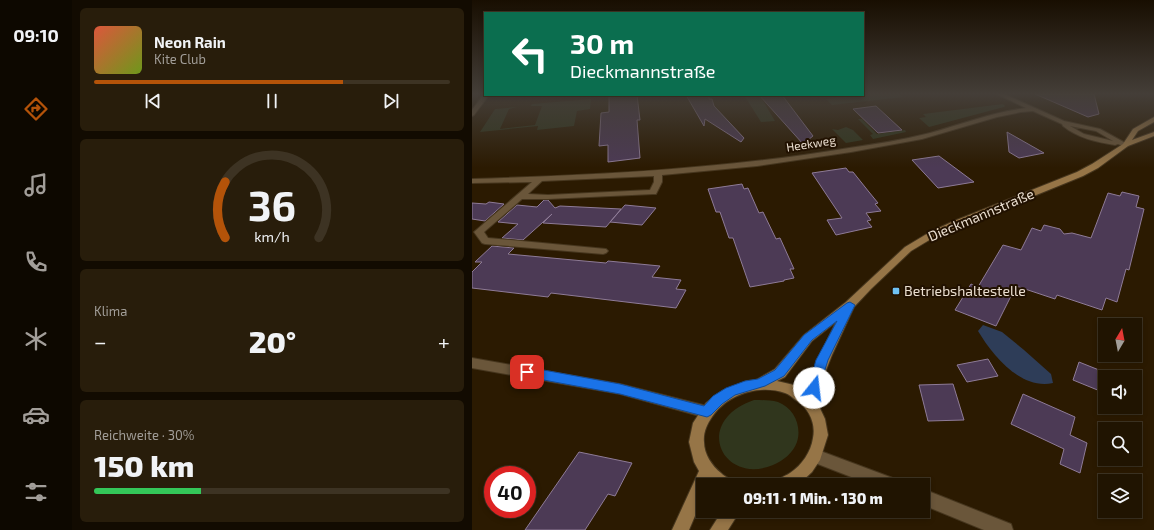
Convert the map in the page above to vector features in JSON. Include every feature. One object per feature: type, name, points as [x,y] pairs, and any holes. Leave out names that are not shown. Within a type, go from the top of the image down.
[{"type":"street","name":"Heekweg","points":[[472,181],[658,174],[754,164],[851,150],[929,135],[989,119]]},
{"type":"street","points":[[1055,119],[1089,138],[1126,145]]},
{"type":"street","name":"Dieckmannstraße","points":[[1126,145],[1135,130],[1154,120]]},
{"type":"street","name":"Dieckmannstraße","points":[[761,383],[780,373],[808,338],[850,305],[908,249],[933,234],[1080,174],[1095,166],[1126,145],[1154,134]]},
{"type":"street","points":[[521,196],[548,197],[653,192],[658,182],[658,174]]},
{"type":"street","points":[[540,179],[479,232],[485,241],[603,251]]},
{"type":"street","name":"Dieckmannstraße","points":[[811,405],[822,360],[850,305]]},
{"type":"street","points":[[472,363],[620,389],[707,412]]},
{"type":"street","name":"Dieckmannstraße","points":[[715,478],[707,470],[699,456],[697,441],[700,426],[707,412],[717,400],[730,391],[761,383],[776,384],[789,388],[802,395],[811,405],[819,420],[820,437],[815,456],[805,470],[794,478]]},
{"type":"street","points":[[815,456],[873,478]]},
{"type":"street","points":[[680,530],[707,470]]},
{"type":"street","points":[[930,500],[1005,530]]},
{"type":"street","points":[[718,530],[727,518]]},
{"type":"green space","points":[[489,119],[505,119],[500,129],[535,125],[537,119],[575,119],[574,126],[537,130],[538,126],[480,132]]},
{"type":"green space","points":[[759,119],[774,119],[775,121],[761,122]]},
{"type":"green space","points":[[858,119],[862,119],[877,134],[905,130],[906,132],[873,139],[870,135],[873,134]]},
{"type":"green space","points":[[920,119],[960,119],[929,127]]},
{"type":"green space","points":[[846,127],[853,130],[863,140],[846,143],[832,129],[838,130]]},
{"type":"green space","points":[[754,400],[778,402],[784,405],[795,418],[798,430],[797,442],[793,450],[787,456],[773,465],[755,469],[740,467],[728,459],[721,449],[719,436],[723,422],[735,410]]},
{"type":"water","points":[[983,325],[1002,332],[1024,350],[1051,374],[1053,383],[1041,384],[1030,381],[1009,369],[992,351],[978,331]]},
{"type":"building","points":[[601,119],[640,119],[640,120],[637,120],[640,158],[608,162],[608,145],[599,146]]},
{"type":"building","points":[[700,119],[726,119],[744,138],[741,142],[705,119],[704,126]]},
{"type":"building","points":[[780,119],[800,119],[813,136],[803,144]]},
{"type":"building","points":[[863,119],[890,119],[902,130],[878,133]]},
{"type":"building","points":[[1007,132],[1044,153],[1019,158],[1009,152]]},
{"type":"building","points":[[939,156],[974,182],[938,188],[912,160]]},
{"type":"building","points":[[846,168],[849,172],[853,172],[878,203],[875,204],[881,211],[866,213],[871,220],[867,221],[872,227],[836,235],[827,220],[842,218],[812,173]]},
{"type":"building","points":[[742,184],[744,189],[748,188],[759,213],[763,212],[776,239],[780,238],[794,269],[790,269],[794,278],[750,287],[733,238],[729,238],[720,212],[716,212],[708,189]]},
{"type":"building","points":[[1122,192],[1139,196],[1136,207],[1144,209],[1129,270],[1126,269],[1117,302],[1106,298],[1102,310],[1057,295],[1055,299],[1016,286],[996,326],[955,310],[971,284],[978,287],[1003,245],[1021,250],[1032,228],[1041,231],[1044,225],[1060,229],[1064,234],[1072,233],[1091,238],[1108,193],[1120,196]]},
{"type":"building","points":[[544,200],[548,200],[555,208],[560,206],[621,209],[606,227],[543,223],[552,214],[523,240],[502,238],[518,224],[498,222],[517,205],[537,207]]},
{"type":"building","points":[[489,202],[504,204],[485,221],[472,219],[472,203],[486,204]]},
{"type":"building","points":[[625,205],[656,208],[642,225],[610,222]]},
{"type":"building","points":[[492,246],[514,248],[508,254],[606,263],[608,261],[660,266],[652,277],[681,280],[676,289],[686,290],[676,308],[551,293],[548,297],[472,288],[472,272],[482,262],[475,262]]},
{"type":"building","points":[[988,359],[998,376],[967,382],[957,365]]},
{"type":"building","points":[[1079,362],[1099,370],[1098,390],[1073,380]]},
{"type":"building","points":[[953,384],[964,420],[928,421],[919,385]]},
{"type":"building","points":[[1023,394],[1075,417],[1070,435],[1087,443],[1080,473],[1060,464],[1064,449],[1011,424]]},
{"type":"building","points":[[579,452],[632,463],[615,496],[608,494],[585,530],[525,530],[533,518],[536,518],[536,514]]},
{"type":"place","name":"Betriebshaltestelle","points":[[896,291]]},
{"type":"route","points":[[527,372],[620,389],[707,412],[717,400],[730,391],[761,383],[780,373],[808,338],[850,305],[822,360],[814,388]]}]
